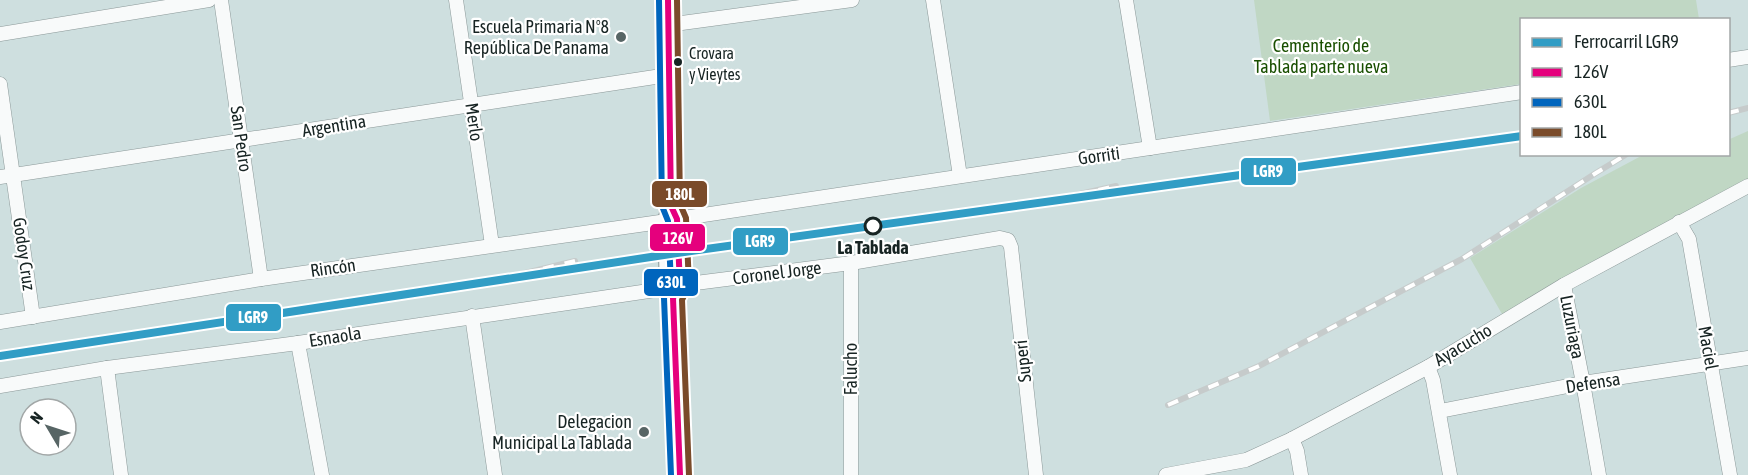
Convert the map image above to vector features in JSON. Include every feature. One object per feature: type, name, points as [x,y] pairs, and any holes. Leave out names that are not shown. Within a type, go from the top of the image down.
[{"type":"main road","points":[[668,0],[668,75],[680,475]]},
{"type":"street","points":[[0,34],[208,0]]},
{"type":"street","name":"San Pedro","points":[[221,0],[261,279]]},
{"type":"street","name":"Merlo","points":[[456,0],[492,245]]},
{"type":"street","points":[[668,25],[852,0]]},
{"type":"street","points":[[933,0],[960,176]]},
{"type":"street","points":[[1126,0],[1150,148]]},
{"type":"street","points":[[1730,60],[1748,57]]},
{"type":"street","name":"Argentina","points":[[7,176],[668,75]]},
{"type":"street","name":"Godoy Cruz","points":[[0,84],[7,176],[33,317]]},
{"type":"street","name":"Gorriti","points":[[672,215],[960,176],[1520,92]]},
{"type":"street","name":"Ayacucho","points":[[1166,475],[1246,460],[1292,439],[1428,367],[1563,285],[1748,186]]},
{"type":"street","name":"Rincón","points":[[0,322],[672,215]]},
{"type":"street","name":"Maciel","points":[[1679,222],[1689,239],[1730,475]]},
{"type":"street","name":"Coronel Jorge","points":[[674,290],[1000,238],[1008,240],[1011,247]]},
{"type":"street","name":"Superí","points":[[1011,247],[1036,475]]},
{"type":"street","name":"Falucho","points":[[851,263],[851,475]]},
{"type":"street","name":"Luzuriaga","points":[[1563,285],[1599,475]]},
{"type":"street","name":"Esnaola","points":[[0,386],[107,368],[298,343],[472,316],[674,290]]},
{"type":"street","points":[[472,316],[495,475]]},
{"type":"street","points":[[298,343],[322,475]]},
{"type":"street","name":"Defensa","points":[[1440,411],[1583,384],[1748,358]]},
{"type":"street","points":[[1428,367],[1440,411],[1450,475]]},
{"type":"street","points":[[107,368],[121,475]]},
{"type":"street","points":[[1292,439],[1297,451],[1301,475]]},
{"type":"green space","name":"Cementerio de Tablada parte nueva","points":[[1254,0],[1696,0],[1699,18],[1520,18],[1520,84],[1270,121]]},
{"type":"green space","points":[[1748,131],[1748,183],[1502,314],[1470,258],[1581,188],[1641,156],[1730,156],[1730,139]]},
{"type":"railway","points":[[1730,112],[1748,108]]},
{"type":"railway","points":[[1168,405],[1259,366],[1462,259],[1624,156]]},
{"type":"railway","points":[[1034,204],[1116,186]]},
{"type":"railway","points":[[479,284],[575,261]]},
{"type":"rail line","name":"LGR9","points":[[0,356],[677,253],[1520,136]]},
{"type":"transit line","name":"630L","points":[[659,0],[662,206],[668,221],[671,283],[664,298],[671,475]]},
{"type":"transit line","name":"126V","points":[[668,0],[671,206],[677,219],[680,285],[673,298],[680,475]]},
{"type":"transit line","name":"180L","points":[[677,0],[680,204],[686,218],[689,285],[682,300],[689,475]]},
{"type":"place","name":"Escuela Primaria Nº8 República De Panama","points":[[621,37]]},
{"type":"place","name":"Crovara y Vieytes","points":[[678,62]]},
{"type":"place","name":"La Tablada","points":[[873,226]]},
{"type":"place","name":"Delegacion Municipal La Tablada","points":[[644,432]]}]
